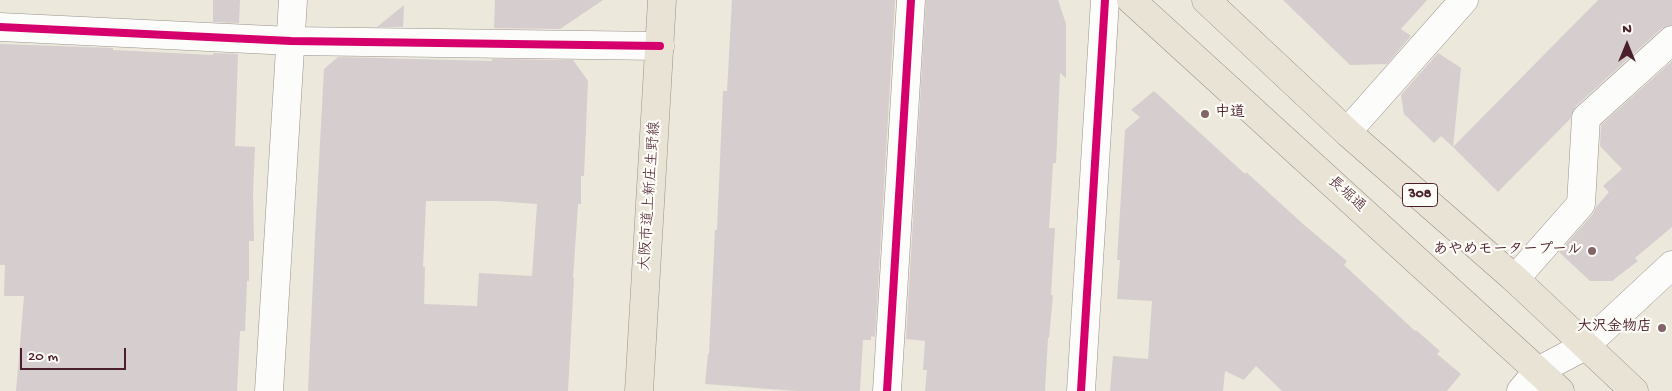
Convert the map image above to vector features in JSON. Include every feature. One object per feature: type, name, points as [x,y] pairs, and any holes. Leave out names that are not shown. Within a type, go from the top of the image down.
[{"type":"main road","name":"大阪市道上新庄生野線","points":[[638,391],[662,0]]},
{"type":"main road","name":"長堀通","points":[[1131,0],[1529,381],[1560,391]]},
{"type":"main road","name":"308","points":[[1206,0],[1347,132],[1515,279],[1634,391]]},
{"type":"street","points":[[269,391],[293,0]]},
{"type":"street","points":[[887,391],[911,0]]},
{"type":"street","points":[[1080,391],[1105,0]]},
{"type":"street","points":[[1347,132],[1464,0]]},
{"type":"street","points":[[0,27],[291,41],[660,46]]},
{"type":"street","points":[[1515,279],[1581,204],[1586,118],[1672,40]]},
{"type":"street","points":[[1529,381],[1585,346],[1672,265]]},
{"type":"building","points":[[213,0],[240,0],[239,23],[213,22]]},
{"type":"building","points":[[495,0],[603,0],[560,29],[494,28]]},
{"type":"building","points":[[732,0],[895,0],[875,337],[871,336],[871,340],[863,340],[860,391],[796,391],[705,384],[709,354],[715,230],[717,230],[723,91],[727,91]]},
{"type":"building","points":[[926,0],[1058,0],[1066,24],[1066,78],[1060,73],[1056,163],[1053,163],[1049,228],[1055,228],[1051,295],[1053,295],[1045,391],[925,391],[927,370],[923,370],[925,341],[906,339]]},
{"type":"building","points":[[1283,0],[1427,0],[1401,29],[1411,36],[1387,64],[1350,65]]},
{"type":"building","points":[[1598,0],[1672,0],[1672,25],[1662,28],[1576,106],[1570,119],[1498,192],[1453,147]]},
{"type":"building","points":[[404,5],[403,27],[377,27]]},
{"type":"building","points":[[0,44],[113,48],[113,50],[213,55],[213,53],[238,54],[235,146],[255,147],[253,193],[254,241],[249,241],[249,281],[247,281],[245,331],[240,331],[237,391],[16,391],[24,296],[4,296],[5,265],[0,265]]},
{"type":"building","points":[[1438,53],[1461,68],[1453,147],[1441,136],[1434,143],[1404,114],[1401,95]]},
{"type":"building","points":[[338,57],[492,61],[492,59],[573,60],[588,81],[584,176],[581,176],[581,204],[578,204],[573,278],[568,391],[308,391],[324,69]],"holes":[[[426,201],[496,201],[537,204],[532,276],[479,273],[477,306],[424,304],[425,267],[423,267]]]},
{"type":"building","points":[[1672,61],[1672,227],[1635,258],[1638,261],[1612,281],[1590,281],[1559,252],[1593,214],[1596,207],[1609,192],[1603,186],[1622,169],[1600,146],[1601,125]]},
{"type":"building","points":[[1154,91],[1245,174],[1246,172],[1347,261],[1344,265],[1415,331],[1440,351],[1437,354],[1461,374],[1447,391],[1282,391],[1256,366],[1244,380],[1225,371],[1223,391],[1110,391],[1113,356],[1148,359],[1152,301],[1117,299],[1120,260],[1117,260],[1125,130],[1140,117],[1131,110]]},
{"type":"cycle path","points":[[887,391],[911,0]]},
{"type":"cycle path","points":[[1081,391],[1105,0]]},
{"type":"cycle path","points":[[0,27],[291,41],[660,46]]},
{"type":"place","name":"中道","points":[[1205,114]]},
{"type":"place","name":"あやめモータープール","points":[[1592,251]]},
{"type":"place","name":"大沢金物店","points":[[1662,328]]}]
